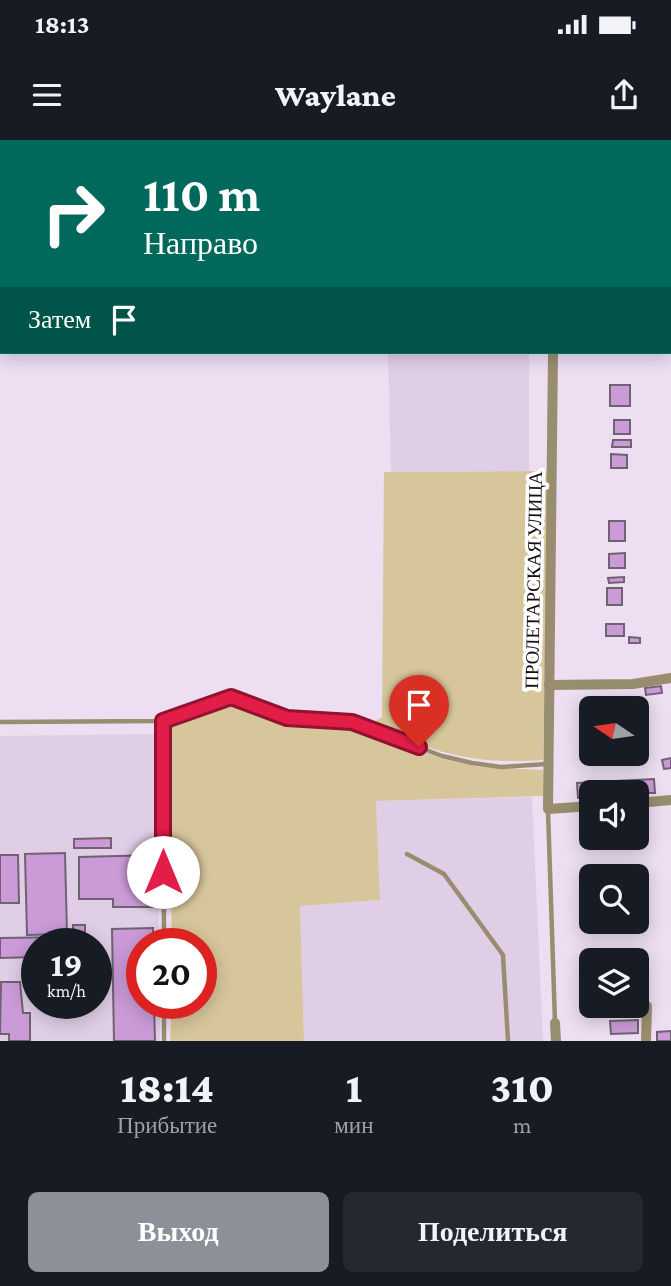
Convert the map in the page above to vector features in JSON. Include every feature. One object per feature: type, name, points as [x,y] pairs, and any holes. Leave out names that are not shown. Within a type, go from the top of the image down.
[{"type":"street","name":"ПРОЛЕТАРСКАЯ УЛИЦА","points":[[548,809],[553,354]]},
{"type":"street","points":[[549,685],[633,684],[671,678]]},
{"type":"street","points":[[649,802],[671,800]]},
{"type":"street","points":[[548,809],[579,807]]},
{"type":"street","points":[[646,1041],[647,1018]]},
{"type":"street","points":[[555,1023],[556,1041]]},
{"type":"lane","points":[[0,722],[163,721],[231,697],[287,718],[352,722],[442,756],[472,763],[501,767],[547,764]]},
{"type":"lane","points":[[163,721],[164,928]]},
{"type":"lane","points":[[548,809],[555,1023]]},
{"type":"lane","points":[[407,854],[444,874],[503,955],[508,1041]]},
{"type":"lane","points":[[164,1019],[164,1041]]},
{"type":"shaded area","points":[[388,354],[529,354],[529,471],[391,472]]},
{"type":"shaded area","points":[[549,471],[543,760],[494,760],[454,755],[369,726],[382,717],[384,472]]},
{"type":"shaded area","points":[[233,701],[292,722],[350,725],[443,759],[479,767],[543,770],[544,796],[376,801],[380,900],[300,906],[304,1041],[170,1041],[171,1019],[217,1019],[217,928],[172,928],[168,723]]},
{"type":"shaded area","points":[[156,734],[159,928],[126,928],[126,1019],[160,1019],[160,1041],[0,1041],[0,736]]},
{"type":"shaded area","points":[[532,797],[543,1041],[304,1041],[300,906],[380,900],[376,801]]},
{"type":"building","points":[[610,385],[630,385],[630,406],[610,406]]},
{"type":"building","points":[[614,420],[630,420],[630,434],[614,434]]},
{"type":"building","points":[[613,440],[631,440],[631,447],[612,447]]},
{"type":"building","points":[[611,454],[627,455],[627,468],[611,468]]},
{"type":"building","points":[[609,521],[625,521],[625,541],[609,541]]},
{"type":"building","points":[[625,553],[625,568],[609,568],[609,554]]},
{"type":"building","points":[[624,577],[624,582],[609,583],[608,578]]},
{"type":"building","points":[[607,588],[622,588],[622,605],[607,605]]},
{"type":"building","points":[[606,624],[624,624],[624,636],[606,636]]},
{"type":"building","points":[[629,637],[640,638],[640,643],[629,643]]},
{"type":"building","points":[[661,686],[662,693],[646,695],[645,688]]},
{"type":"building","points":[[671,758],[671,768],[664,769],[662,760]]},
{"type":"building","points":[[654,779],[655,793],[649,793],[649,780],[635,780]]},
{"type":"building","points":[[111,838],[111,848],[74,848],[74,839]]},
{"type":"building","points":[[65,853],[67,928],[27,928],[25,854]]},
{"type":"building","points":[[0,855],[18,855],[19,903],[0,903]]},
{"type":"building","points":[[156,855],[157,907],[113,907],[113,899],[79,899],[79,857]]},
{"type":"building","points":[[73,925],[85,925],[85,928],[73,928]]},
{"type":"building","points":[[112,929],[126,929],[126,1019],[154,1019],[155,1041],[114,1041]]},
{"type":"building","points":[[0,938],[21,938],[21,957],[0,958]]},
{"type":"building","points":[[1,982],[20,982],[21,1019],[30,1019],[30,1041],[9,1041],[9,1034],[0,1034]]},
{"type":"building","points":[[638,1020],[638,1033],[611,1034],[610,1021]]},
{"type":"building","points":[[671,1031],[671,1041],[657,1041],[657,1032]]},
{"type":"route","points":[[163,872],[163,721],[231,697],[287,718],[352,722],[419,747]]}]
